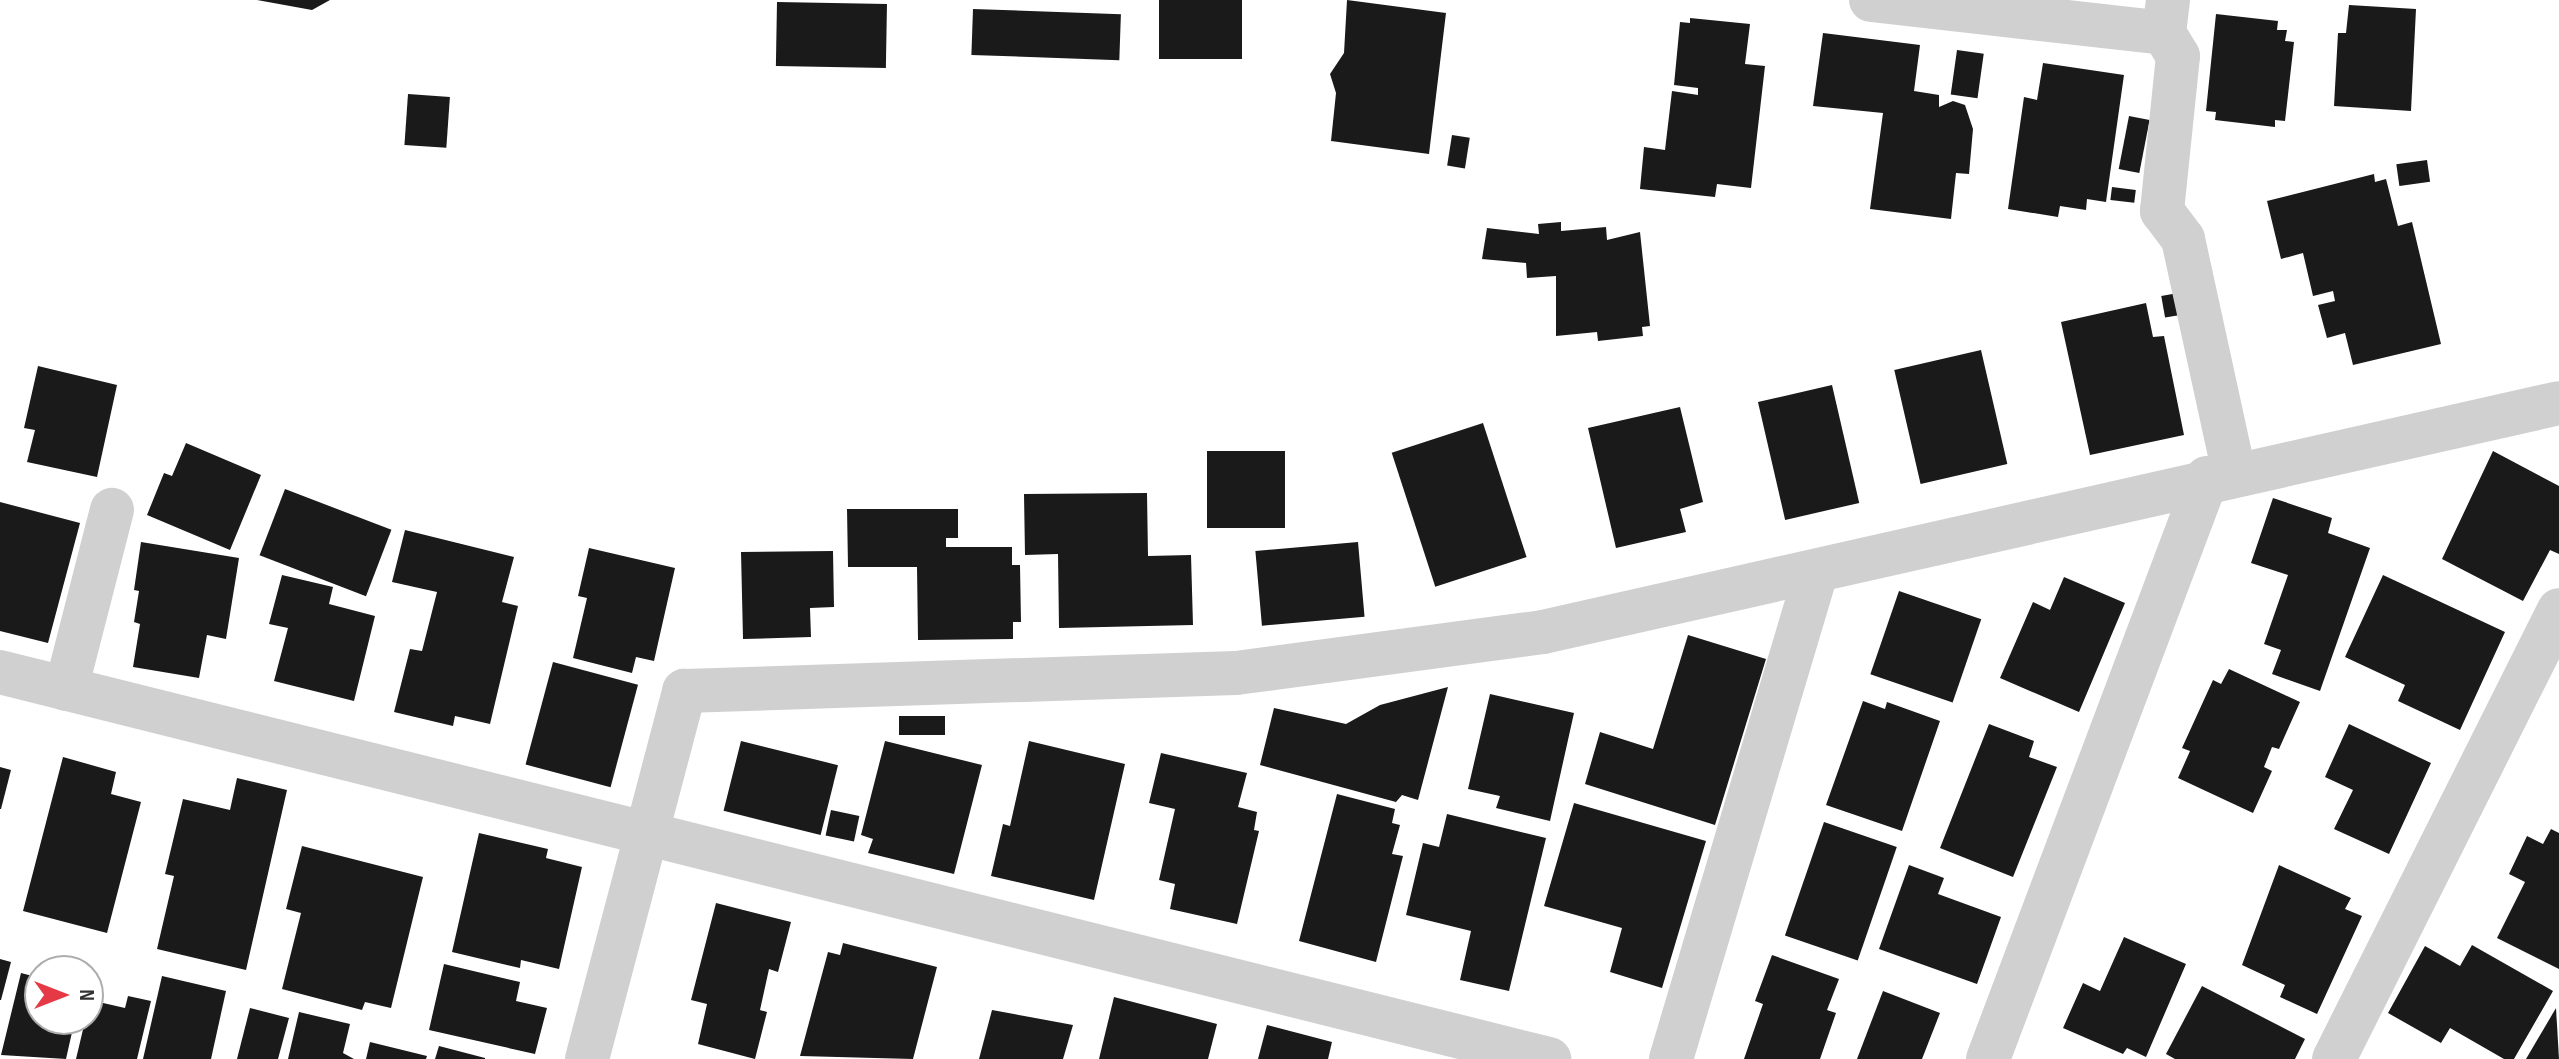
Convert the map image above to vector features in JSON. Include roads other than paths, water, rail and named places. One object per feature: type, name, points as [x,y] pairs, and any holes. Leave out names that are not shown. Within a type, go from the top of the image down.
[{"type":"street","points":[[1871,0],[2166,17],[2178,56],[2162,211],[2183,239],[2221,476],[1988,1059]]},
{"type":"street","points":[[587,1059],[684,691],[1236,673],[1543,632],[1816,573],[2221,476],[2559,403]]},
{"type":"street","points":[[66,689],[112,510]]},
{"type":"street","points":[[1671,1059],[1816,573]]},
{"type":"street","points":[[2334,1059],[2559,610]]},
{"type":"street","points":[[0,672],[1549,1059]]}]
